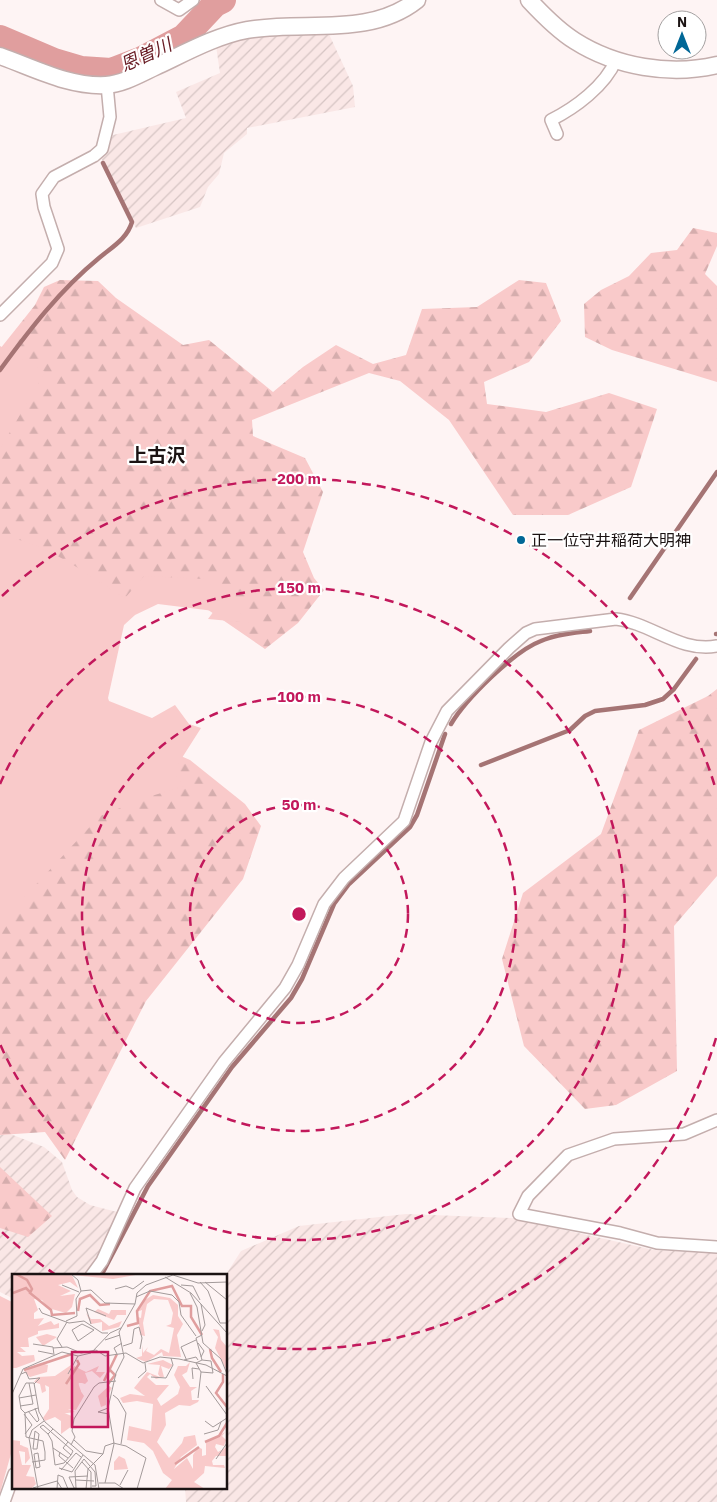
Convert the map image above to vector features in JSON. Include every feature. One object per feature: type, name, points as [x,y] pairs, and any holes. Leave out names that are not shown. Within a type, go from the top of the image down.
[{"type":"street","points":[[161,0],[179,10],[193,0]]},
{"type":"street","points":[[0,56],[67,81],[107,85],[132,78],[211,41],[245,31],[274,27],[358,25],[386,17],[417,0]]},
{"type":"street","points":[[529,0],[575,41],[616,60],[654,69],[678,70],[717,65]]},
{"type":"street","points":[[557,134],[551,120],[565,113],[607,77],[616,60]]},
{"type":"street","points":[[0,315],[26,292],[52,263],[58,249],[44,207],[42,194],[54,177],[94,156],[102,149],[110,117],[107,85]]},
{"type":"street","points":[[92,1274],[102,1261],[135,1188],[224,1062],[285,988],[298,965],[324,904],[350,872],[404,821],[431,742],[447,711],[508,648],[526,633],[535,629],[616,620],[628,621],[684,645],[704,648],[717,646]]},
{"type":"street","points":[[717,1120],[684,1134],[614,1139],[568,1155],[528,1196],[519,1214],[620,1233],[657,1243],[717,1247]]},
{"type":"street","points":[[4,1502],[12,1480]]},
{"type":"shaded area","points":[[328,32],[353,86],[355,107],[247,128],[247,134],[224,153],[219,174],[208,187],[200,207],[136,228],[101,158],[106,153],[113,135],[186,118],[176,92],[220,73],[216,46],[261,34]]},
{"type":"shaded area","points":[[0,1130],[44,1147],[62,1162],[72,1190],[77,1197],[90,1205],[117,1212],[95,1265],[88,1274],[12,1274],[12,1298],[0,1292]]},
{"type":"shaded area","points":[[406,1214],[511,1218],[654,1250],[717,1253],[717,1502],[186,1502],[185,1490],[228,1490],[228,1274],[226,1274],[241,1251],[299,1226]]},
{"type":"green space","points":[[693,228],[717,233],[717,246],[705,274],[717,286],[717,382],[612,350],[585,337],[584,304],[601,290],[629,276],[651,253],[677,250]]},
{"type":"green space","points":[[60,280],[98,281],[116,298],[183,345],[209,340],[273,392],[303,367],[336,345],[373,364],[406,355],[422,309],[477,307],[519,280],[546,283],[561,321],[529,362],[484,382],[487,404],[546,412],[609,393],[657,409],[631,487],[568,515],[513,515],[449,420],[400,381],[369,373],[252,420],[253,436],[305,458],[323,492],[303,552],[314,578],[324,590],[298,623],[265,649],[182,592],[118,620],[106,708],[128,733],[190,760],[245,804],[261,826],[243,879],[146,1001],[65,1160],[45,1132],[0,1135],[0,349],[35,305],[44,287]]},
{"type":"green space","points":[[0,346],[45,372],[0,449]]},
{"type":"green space","points":[[0,536],[17,539],[49,552],[125,598],[144,576],[205,579],[251,623],[208,619],[214,611],[158,604],[135,615],[124,625],[108,698],[109,701],[152,718],[175,705],[189,724],[201,728],[173,772],[184,786],[145,798],[100,816],[0,923]]},
{"type":"green space","points":[[717,689],[717,876],[674,926],[677,1071],[616,1105],[585,1109],[524,1046],[502,959],[523,893],[601,834],[639,730],[708,696]]},
{"type":"green space","points":[[0,1167],[52,1216],[28,1237],[0,1228]]},
{"type":"green space","points":[[0,1296],[12,1302],[12,1450],[0,1493]]},
{"type":"waterway","name":"恩曽川","points":[[0,38],[54,61],[81,69],[111,71],[142,59],[184,37],[215,4],[223,0]]},
{"type":"waterway","points":[[0,370],[58,297],[85,270],[118,242],[130,228],[132,222],[103,163]]},
{"type":"waterway","points":[[630,598],[717,472]]},
{"type":"waterway","points":[[451,724],[479,689],[505,665],[530,646],[553,637],[590,631]]},
{"type":"waterway","points":[[481,765],[570,730],[585,716],[595,711],[645,705],[663,699],[674,689],[696,659]]},
{"type":"waterway","points":[[102,1274],[148,1186],[232,1067],[291,998],[302,979],[334,904],[349,884],[410,827],[417,815],[445,734]]},
{"type":"place","name":"正一位守井稲荷大明神","points":[[521,540]]},
{"type":"district","name":"上古沢","points":[[157,455]]}]
